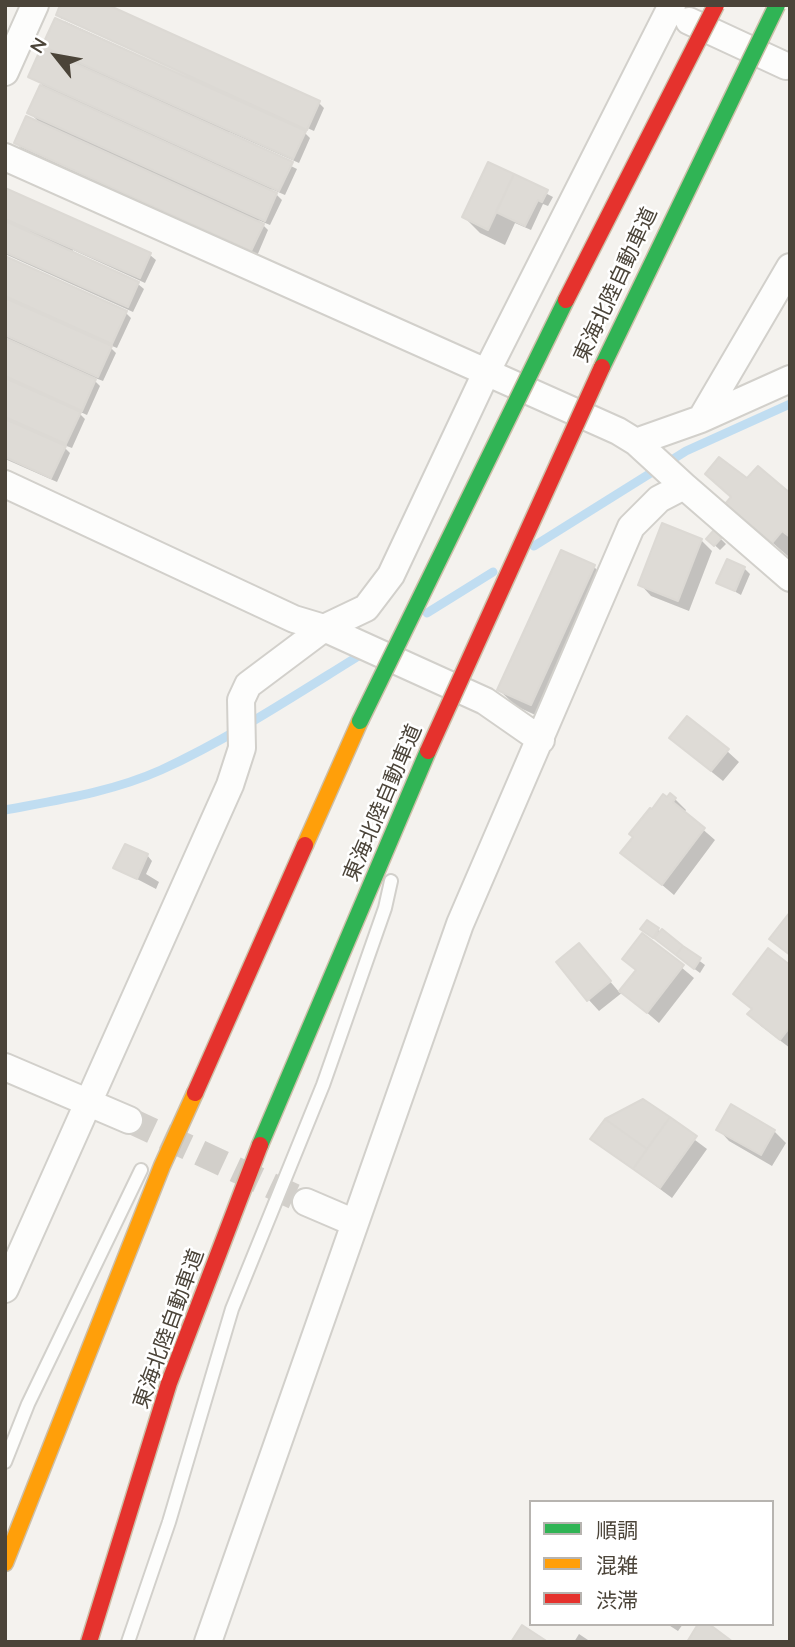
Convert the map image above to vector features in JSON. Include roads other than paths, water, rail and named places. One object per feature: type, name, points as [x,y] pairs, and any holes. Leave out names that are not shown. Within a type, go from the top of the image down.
[{"type":"highway","name":"東海北陸自動車道","points":[[6,1562],[157,1179],[360,721],[525,382],[716,5]]},
{"type":"highway","name":"東海北陸自動車道","points":[[89,1642],[169,1383],[241,1191],[537,500],[678,203],[777,5]]},
{"type":"street","points":[[5,72],[35,5]]},
{"type":"street","points":[[5,1289],[91,1103],[230,785],[242,748],[241,700],[247,685],[335,633],[366,608],[391,575],[486,373],[665,8],[786,66]]},
{"type":"street","points":[[5,157],[640,445],[790,578]]},
{"type":"street","points":[[701,419],[790,267]]},
{"type":"street","points":[[640,445],[790,379]]},
{"type":"street","points":[[208,1642],[460,924],[631,527],[678,481]]},
{"type":"street","points":[[5,484],[294,619],[335,633],[485,701],[541,740]]},
{"type":"street","points":[[5,1067],[129,1120]]},
{"type":"street","points":[[306,1202],[355,1223]]},
{"type":"lane","points":[[128,1642],[169,1522],[232,1309],[323,1085],[384,908],[411,792]]},
{"type":"lane","points":[[165,1125],[231,1009]]},
{"type":"lane","points":[[5,1462],[28,1404],[146,1159]]},
{"type":"waterway","points":[[534,546],[686,451],[790,404]]},
{"type":"waterway","points":[[427,613],[493,572]]},
{"type":"waterway","points":[[5,810],[104,790],[161,770],[239,729],[365,652]]},
{"type":"tunnel","points":[[129,1120],[306,1202]]}]
